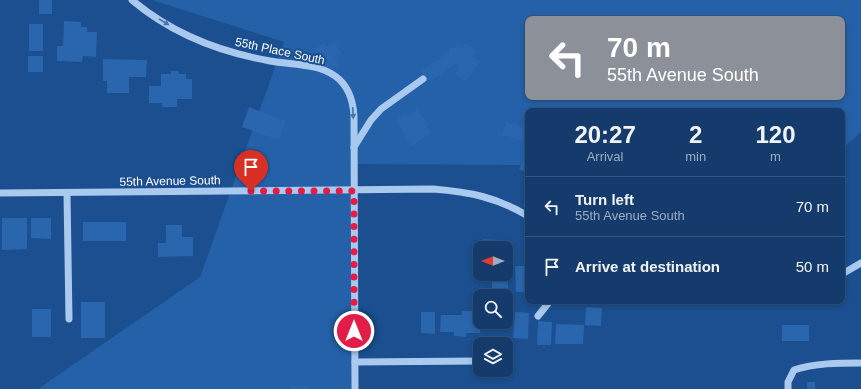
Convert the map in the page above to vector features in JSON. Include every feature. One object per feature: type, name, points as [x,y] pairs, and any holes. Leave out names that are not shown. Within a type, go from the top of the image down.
[{"type":"street","name":"55th Place South","points":[[132,0],[172,27],[216,47],[271,62],[320,69],[338,79],[348,90],[352,104],[354,147]]},
{"type":"street","points":[[355,389],[354,147],[371,120],[381,109],[423,79]]},
{"type":"street","name":"55th Avenue South","points":[[0,193],[354,191],[428,189],[466,193],[501,201],[525,214]]},
{"type":"street","points":[[67,193],[69,319]]},
{"type":"street","points":[[845,272],[861,263]]},
{"type":"street","points":[[538,316],[548,304]]},
{"type":"street","points":[[355,362],[473,361]]},
{"type":"street","points":[[788,389],[788,382],[794,370],[804,367],[837,363],[861,363]]},
{"type":"shaded area","points":[[152,0],[861,0],[861,132],[845,146],[845,108],[525,108],[525,165],[354,164],[355,389],[38,389],[200,277],[284,42]]},
{"type":"building","points":[[39,0],[52,0],[52,14],[39,14]]},
{"type":"building","points":[[64,21],[81,22],[81,27],[87,27],[87,32],[97,32],[96,57],[83,56],[82,62],[57,61],[57,46],[63,46]]},
{"type":"building","points":[[29,24],[43,24],[43,51],[29,51]]},
{"type":"building","points":[[325,43],[327,47],[335,43],[341,54],[335,57],[338,65],[325,71],[314,48]]},
{"type":"building","points":[[465,43],[476,51],[472,56],[480,62],[465,81],[455,73],[460,68],[455,64],[429,82],[421,72],[447,53],[451,47],[454,49],[458,44],[462,48]]},
{"type":"building","points":[[28,56],[43,56],[43,72],[28,72]]},
{"type":"building","points":[[103,59],[147,60],[146,77],[129,77],[129,93],[107,93],[107,81],[103,81]]},
{"type":"building","points":[[171,71],[178,71],[179,74],[186,74],[186,79],[192,79],[192,99],[177,99],[177,107],[162,107],[162,103],[149,103],[149,86],[161,86],[161,74],[171,74]]},
{"type":"building","points":[[249,107],[286,121],[278,140],[242,127]]},
{"type":"building","points":[[417,110],[429,125],[427,126],[430,133],[412,146],[396,120],[406,114],[408,116]]},
{"type":"building","points":[[506,122],[525,128],[522,141],[502,135]]},
{"type":"building","points":[[525,157],[525,172],[519,169]]},
{"type":"building","points":[[2,218],[27,218],[27,249],[2,250]]},
{"type":"building","points":[[31,218],[51,218],[51,239],[31,238]]},
{"type":"building","points":[[83,222],[126,222],[126,241],[83,241]]},
{"type":"building","points":[[166,225],[182,225],[182,237],[193,237],[193,256],[158,257],[158,243],[166,243]]},
{"type":"building","points":[[483,239],[504,240],[504,241],[483,241]]},
{"type":"building","points":[[515,266],[525,266],[525,292],[516,292]]},
{"type":"building","points":[[492,282],[508,282],[508,289],[492,289]]},
{"type":"building","points":[[81,302],[105,302],[105,338],[81,338]]},
{"type":"building","points":[[586,307],[602,308],[601,326],[585,325]]},
{"type":"building","points":[[32,309],[51,309],[51,337],[32,337]]},
{"type":"building","points":[[462,311],[473,311],[473,329],[480,329],[480,333],[466,333],[466,337],[454,336],[454,332],[440,332],[441,315],[462,315]]},
{"type":"building","points":[[421,312],[435,312],[435,334],[421,333]]},
{"type":"building","points":[[515,312],[529,313],[528,339],[513,338]]},
{"type":"building","points":[[538,321],[552,322],[551,345],[537,345]]},
{"type":"building","points":[[556,324],[584,325],[583,344],[555,344]]},
{"type":"building","points":[[782,325],[809,325],[809,341],[782,341]]},
{"type":"building","points":[[807,382],[815,382],[815,389],[807,389]]},
{"type":"building","points":[[290,385],[310,386],[310,389],[290,389]]},
{"type":"route","points":[[251,191],[354,191],[354,331]]}]
